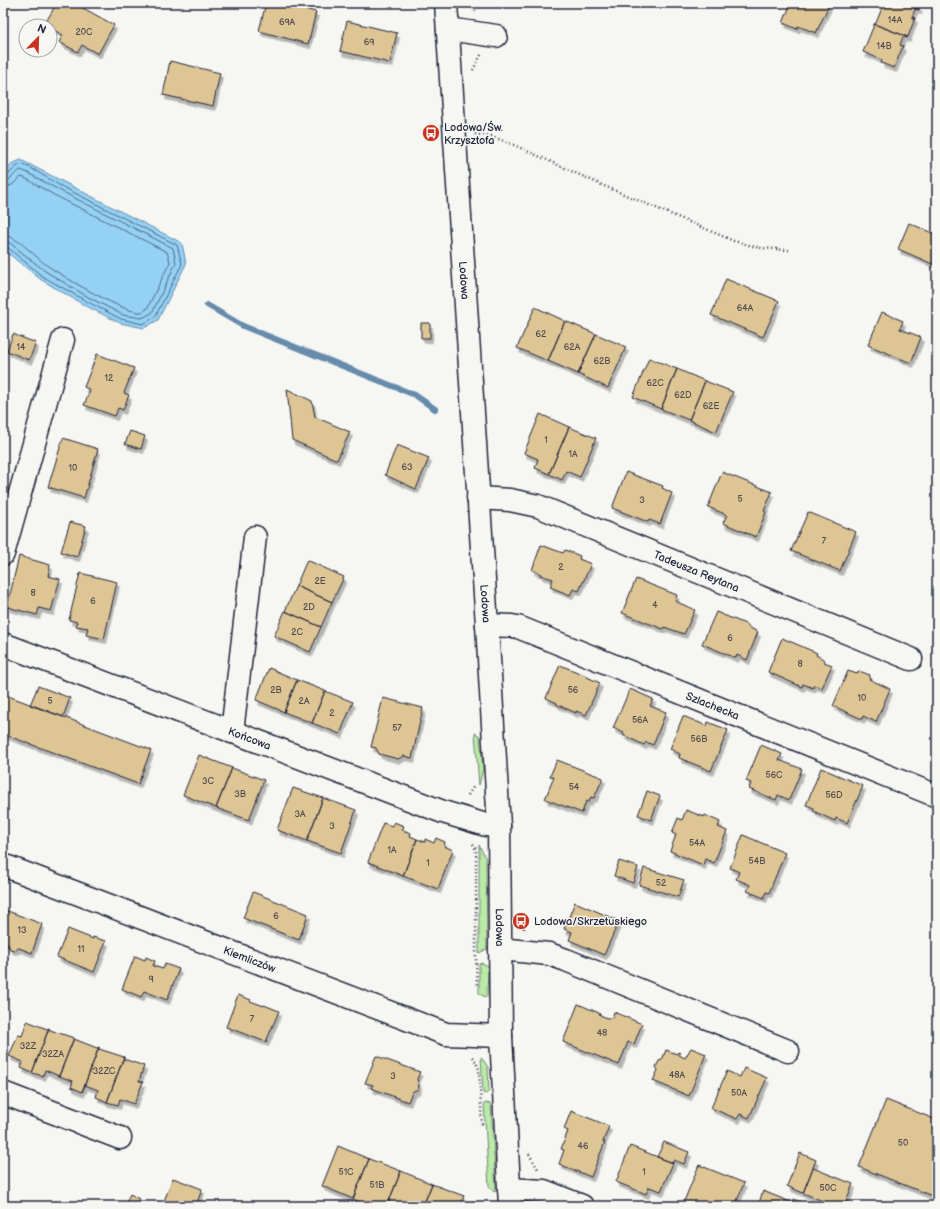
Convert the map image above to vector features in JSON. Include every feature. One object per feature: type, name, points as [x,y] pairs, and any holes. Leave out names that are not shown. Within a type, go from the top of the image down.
[{"type":"street","name":"Lodowa","points":[[446,3],[499,826],[501,1036],[509,1198]]},
{"type":"street","points":[[448,29],[496,36]]},
{"type":"street","points":[[3,554],[63,340]]},
{"type":"street","name":"Tadeusza Reytana","points":[[478,498],[510,500],[538,506],[911,659]]},
{"type":"street","points":[[232,732],[255,537]]},
{"type":"street","name":"Szlachecka","points":[[487,625],[518,627],[937,796]]},
{"type":"street","name":"Końcowa","points":[[3,644],[443,812],[486,825],[499,826]]},
{"type":"street","name":"Kiemliczów","points":[[3,865],[446,1034],[501,1036]]},
{"type":"street","points":[[500,950],[549,954],[788,1050]]},
{"type":"street","points":[[3,1093],[120,1138]]},
{"type":"street","points":[[509,1198],[544,1191],[582,1206]]},
{"type":"path","points":[[455,136],[476,134],[491,136],[734,241],[760,248],[789,250]]},
{"type":"path","points":[[471,840],[476,850],[477,994]]},
{"type":"path","points":[[470,1055],[474,1058],[479,1069],[482,1133]]},
{"type":"green space","points":[[475,733],[480,736],[483,769],[479,785]]},
{"type":"green space","points":[[479,845],[486,859],[487,949],[479,953]]},
{"type":"green space","points":[[482,963],[488,966],[487,997],[479,993],[479,964]]},
{"type":"green space","points":[[481,1057],[488,1067],[489,1091],[486,1094],[483,1093]]},
{"type":"green space","points":[[484,1104],[491,1104],[496,1190],[494,1192],[489,1187]]},
{"type":"water","points":[[21,160],[182,243],[186,264],[158,320],[144,328],[120,323],[84,305],[40,279],[4,250],[3,175],[11,164]]},
{"type":"building","points":[[57,3],[66,3],[70,5],[71,3],[74,3],[114,25],[98,54],[82,45],[78,52],[59,42],[63,35],[58,32],[58,18],[48,18]]},
{"type":"building","points":[[266,3],[281,3],[316,12],[308,44],[259,31]]},
{"type":"building","points":[[791,3],[823,3],[829,5],[816,33],[798,26],[797,29],[783,23]]},
{"type":"building","points":[[884,3],[903,3],[919,10],[915,9],[912,17],[915,18],[908,37],[874,24],[876,23]]},
{"type":"building","points":[[903,3],[917,3],[916,7],[920,8],[919,10]]},
{"type":"building","points":[[347,21],[397,33],[390,63],[340,51]]},
{"type":"building","points":[[874,24],[908,37],[903,37],[900,45],[903,46],[894,68],[881,63],[882,60],[863,52]]},
{"type":"building","points":[[170,61],[220,73],[213,106],[163,95]]},
{"type":"building","points":[[937,77],[937,86],[934,85]]},
{"type":"building","points":[[909,223],[937,235],[937,266],[898,249]]},
{"type":"building","points":[[726,279],[779,301],[763,337],[711,315]]},
{"type":"building","points":[[535,307],[565,321],[548,361],[517,348]]},
{"type":"building","points":[[882,312],[903,321],[900,329],[921,337],[911,363],[868,345]]},
{"type":"building","points":[[565,321],[596,334],[578,374],[548,361]]},
{"type":"building","points":[[421,323],[430,323],[430,338],[421,338]]},
{"type":"building","points":[[13,334],[36,343],[29,360],[7,351]]},
{"type":"building","points":[[596,334],[626,347],[608,388],[578,374]]},
{"type":"building","points":[[97,354],[134,368],[124,393],[129,395],[123,410],[118,408],[115,416],[84,405],[90,390],[84,387]]},
{"type":"building","points":[[649,358],[677,369],[661,409],[633,397]]},
{"type":"building","points":[[677,369],[705,381],[689,420],[661,409]]},
{"type":"building","points":[[705,381],[733,392],[716,432],[689,420]]},
{"type":"building","points":[[287,389],[312,401],[315,417],[350,432],[337,460],[292,440]]},
{"type":"building","points":[[540,414],[569,427],[549,474],[535,468],[538,459],[524,453]]},
{"type":"building","points":[[569,427],[596,438],[580,477],[566,471],[562,480],[549,474]]},
{"type":"building","points":[[130,431],[145,436],[141,449],[125,444]]},
{"type":"building","points":[[63,438],[98,449],[84,498],[48,487]]},
{"type":"building","points":[[397,445],[429,458],[416,489],[385,475]]},
{"type":"building","points":[[626,472],[663,486],[662,488],[672,493],[660,524],[649,520],[648,522],[612,508]]},
{"type":"building","points":[[722,472],[772,492],[756,537],[723,523],[727,515],[708,507]]},
{"type":"building","points":[[808,512],[856,532],[840,571],[791,551]]},
{"type":"building","points":[[70,522],[86,526],[77,557],[61,552]]},
{"type":"building","points":[[541,545],[563,553],[565,550],[580,556],[579,559],[591,564],[579,591],[573,589],[570,595],[550,587],[553,579],[540,575],[541,574],[532,570]]},
{"type":"building","points":[[19,556],[50,565],[48,576],[60,579],[51,611],[39,608],[37,615],[7,607]]},
{"type":"building","points":[[307,560],[344,577],[332,602],[296,586]]},
{"type":"building","points":[[80,573],[117,582],[104,639],[86,635],[88,628],[76,626],[77,622],[69,620]]},
{"type":"building","points":[[636,579],[677,595],[675,601],[695,610],[684,634],[664,627],[663,629],[622,613]]},
{"type":"building","points":[[296,586],[332,602],[321,627],[285,611]]},
{"type":"building","points":[[285,611],[321,627],[310,652],[274,636]]},
{"type":"building","points":[[716,612],[748,625],[748,627],[758,632],[747,660],[737,655],[736,658],[702,644]]},
{"type":"building","points":[[782,638],[817,653],[816,655],[825,660],[824,662],[832,665],[822,688],[814,685],[813,688],[803,684],[802,687],[768,672]]},
{"type":"building","points":[[560,665],[600,683],[586,715],[576,711],[576,713],[546,698]]},
{"type":"building","points":[[269,668],[297,680],[284,712],[256,700]]},
{"type":"building","points":[[848,671],[857,674],[859,671],[870,675],[869,679],[890,689],[876,722],[863,716],[862,719],[833,706]]},
{"type":"building","points":[[297,680],[325,691],[312,723],[284,712]]},
{"type":"building","points":[[38,686],[70,698],[63,717],[30,705]]},
{"type":"building","points":[[630,689],[653,699],[650,706],[666,712],[653,745],[646,742],[644,745],[623,735],[624,733],[613,728]]},
{"type":"building","points":[[325,691],[353,702],[340,734],[312,723]]},
{"type":"building","points":[[3,694],[151,750],[138,784],[3,734]]},
{"type":"building","points":[[383,698],[423,708],[412,758],[404,756],[398,759],[379,754],[376,748],[371,747]]},
{"type":"building","points":[[683,716],[707,726],[708,722],[728,730],[711,771],[679,758],[680,754],[670,749]]},
{"type":"building","points":[[761,745],[782,754],[779,760],[802,769],[789,800],[778,795],[776,800],[749,789],[751,783],[746,781]]},
{"type":"building","points":[[199,755],[232,768],[216,808],[183,795]]},
{"type":"building","points":[[557,760],[603,778],[594,798],[591,797],[589,802],[586,801],[582,813],[545,799],[554,777],[550,776]]},
{"type":"building","points":[[232,768],[264,780],[249,820],[216,808]]},
{"type":"building","points":[[821,768],[863,786],[847,823],[836,818],[835,821],[813,811],[814,808],[806,805]]},
{"type":"building","points":[[293,788],[323,798],[307,841],[277,830]]},
{"type":"building","points":[[647,791],[660,796],[651,820],[638,815]]},
{"type":"building","points":[[323,798],[356,810],[341,853],[307,841]]},
{"type":"building","points":[[686,810],[704,817],[705,815],[720,822],[718,827],[727,831],[714,863],[705,859],[703,865],[670,851],[676,835],[672,833],[678,818],[682,820]]},
{"type":"building","points":[[394,822],[404,826],[402,830],[411,833],[410,836],[417,839],[403,876],[368,862],[383,823],[392,826]]},
{"type":"building","points":[[743,835],[785,853],[769,893],[766,892],[764,898],[747,891],[750,885],[736,879],[739,872],[730,868]]},
{"type":"building","points":[[436,838],[445,842],[444,846],[453,850],[438,889],[403,876],[417,839],[425,842],[425,839],[434,843]]},
{"type":"building","points":[[619,861],[638,867],[633,883],[614,876]]},
{"type":"building","points":[[644,868],[684,880],[678,897],[639,885]]},
{"type":"building","points":[[253,892],[308,914],[299,940],[243,918]]},
{"type":"building","points":[[575,902],[619,921],[604,955],[569,940],[572,932],[564,929]]},
{"type":"building","points":[[5,910],[42,924],[32,953],[19,948],[14,950],[10,949],[8,944],[3,942],[3,932],[5,927],[3,927],[3,916]]},
{"type":"building","points":[[68,929],[93,939],[93,937],[106,941],[94,972],[57,957]]},
{"type":"building","points":[[135,956],[145,960],[146,957],[155,961],[153,966],[163,969],[165,964],[179,969],[167,1000],[144,991],[141,997],[122,989]]},
{"type":"building","points":[[238,995],[251,1000],[250,1001],[279,1011],[266,1042],[226,1027]]},
{"type":"building","points":[[578,1004],[607,1018],[612,1018],[614,1012],[642,1024],[634,1044],[628,1042],[619,1065],[563,1042]]},
{"type":"building","points":[[27,1021],[47,1029],[49,1028],[32,1073],[21,1068],[23,1062],[9,1056],[18,1035],[22,1036]]},
{"type":"building","points":[[49,1028],[50,1030],[74,1038],[59,1076],[45,1070],[43,1076],[32,1073]]},
{"type":"building","points":[[74,1038],[97,1048],[99,1047],[82,1092],[71,1087],[73,1081],[59,1076]]},
{"type":"building","points":[[99,1047],[99,1049],[124,1057],[107,1102],[96,1097],[98,1090],[85,1085],[82,1092]]},
{"type":"building","points":[[691,1048],[706,1054],[689,1096],[653,1081],[658,1070],[656,1067],[659,1061],[662,1060],[666,1050],[677,1054],[678,1052],[680,1053],[679,1055],[685,1058]]},
{"type":"building","points":[[376,1056],[420,1072],[417,1079],[419,1085],[418,1089],[412,1092],[408,1102],[371,1088],[373,1085],[365,1083]]},
{"type":"building","points":[[124,1057],[124,1059],[144,1066],[139,1081],[143,1082],[134,1104],[120,1099],[118,1105],[107,1102]]},
{"type":"building","points":[[744,1068],[767,1078],[749,1118],[740,1114],[737,1119],[711,1108],[727,1071],[740,1077]]},
{"type":"building","points":[[886,1100],[937,1120],[937,1198],[859,1167]]},
{"type":"building","points":[[571,1111],[609,1126],[603,1142],[605,1142],[591,1177],[559,1164],[564,1150],[561,1149],[568,1131],[564,1129]]},
{"type":"building","points":[[664,1142],[689,1152],[684,1164],[674,1160],[673,1163],[657,1157]]},
{"type":"building","points":[[338,1146],[369,1159],[353,1199],[322,1186]]},
{"type":"building","points":[[630,1146],[673,1163],[661,1191],[649,1187],[646,1194],[616,1182]]},
{"type":"building","points":[[800,1153],[816,1160],[803,1193],[787,1186]]},
{"type":"building","points":[[369,1159],[401,1171],[387,1206],[371,1206],[353,1199]]},
{"type":"building","points":[[699,1165],[744,1183],[735,1206],[682,1206]]},
{"type":"building","points":[[813,1168],[853,1184],[844,1206],[835,1206],[803,1193]]},
{"type":"building","points":[[401,1171],[432,1184],[423,1206],[387,1206]]},
{"type":"building","points":[[173,1178],[202,1189],[196,1206],[162,1206]]},
{"type":"building","points":[[432,1184],[464,1196],[460,1206],[423,1206]]},
{"type":"building","points":[[763,1191],[793,1203],[794,1199],[810,1206],[758,1206]]},
{"type":"building","points":[[130,1194],[139,1199],[135,1206],[124,1206]]},
{"type":"waterway","points":[[207,305],[243,326],[415,395],[435,409]]},
{"type":"place","name":"Lodowa/Św. Krzysztofa","points":[[431,133]]},
{"type":"place","name":"Lodowa/Skrzetuskiego","points":[[521,921]]}]
